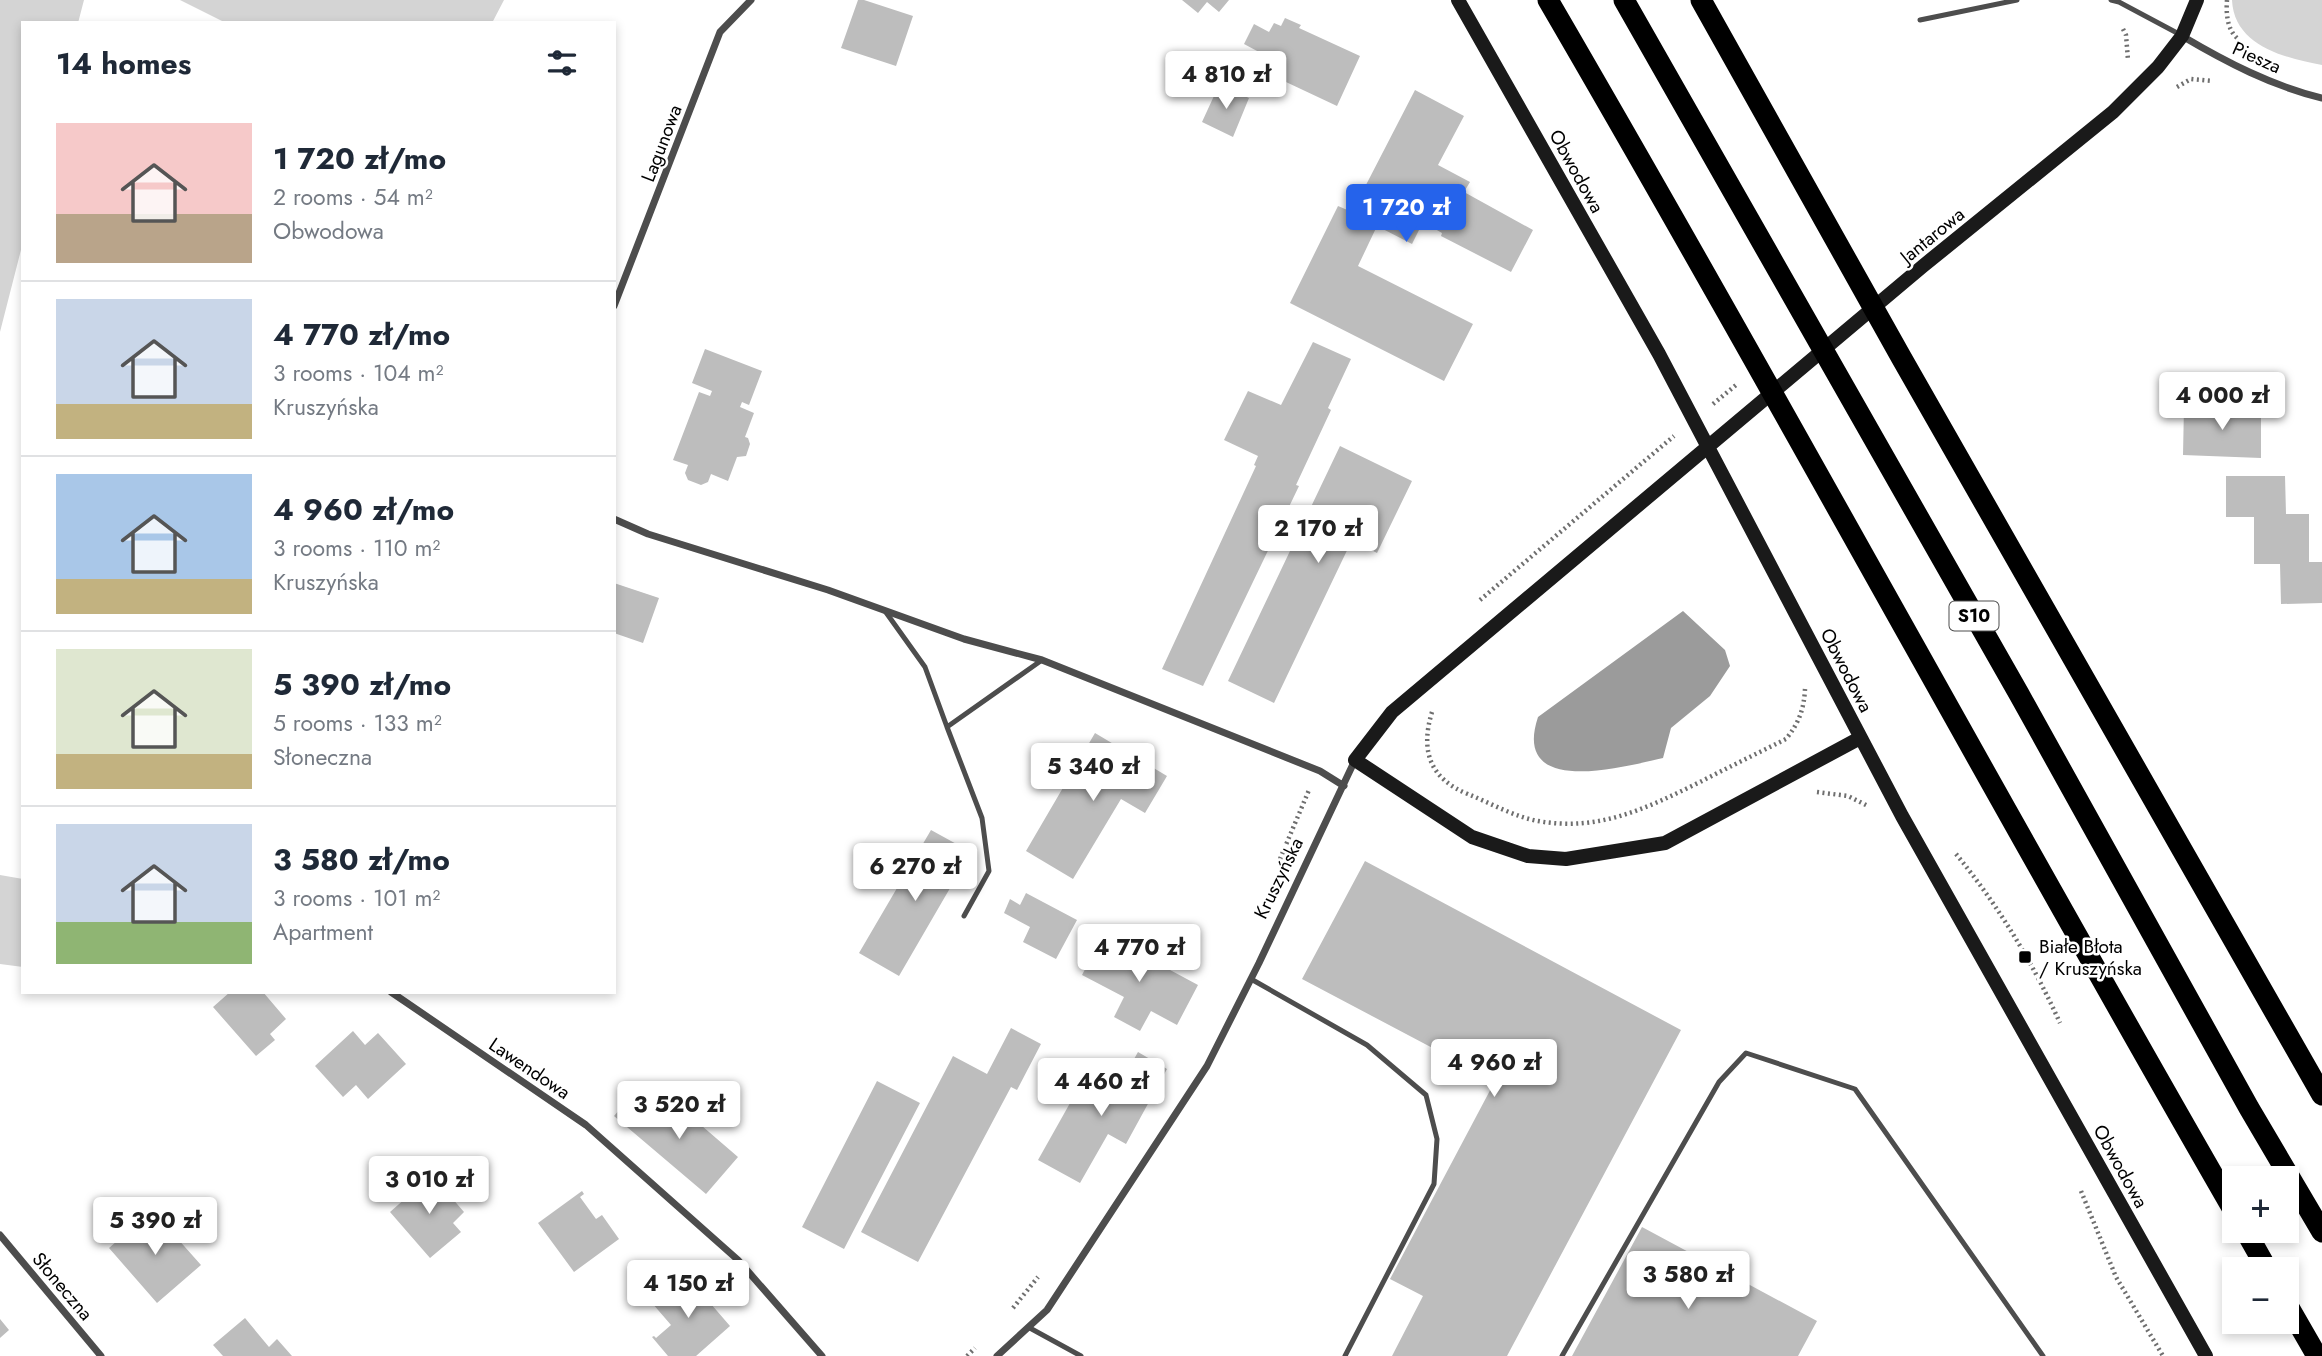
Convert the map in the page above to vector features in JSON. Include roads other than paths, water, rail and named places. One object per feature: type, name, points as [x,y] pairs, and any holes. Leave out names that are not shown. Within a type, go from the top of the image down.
[{"type":"highway","points":[[1548,0],[2222,1190]]},
{"type":"highway","name":"S10","points":[[1624,0],[2019,694],[2249,1108],[2322,1232]]},
{"type":"highway","points":[[1701,0],[1900,357],[2322,1095]]},
{"type":"highway","points":[[2299,1325],[2317,1356]]},
{"type":"street","name":"Lagunowa","points":[[616,301],[720,32],[751,0]]},
{"type":"street","name":"Obwodowa","points":[[1458,0],[1659,354],[1902,816],[2206,1356]]},
{"type":"street","name":"Jantarowa","points":[[1668,481],[1923,266],[2113,112],[2158,67],[2182,36],[2197,0]]},
{"type":"street","name":"Piesza","points":[[2182,36],[2216,56],[2269,81],[2322,97]]},
{"type":"street","name":"Kruszyńska","points":[[998,1356],[1047,1310],[1207,1066],[1344,786],[1354,760],[1392,712],[1668,481]]},
{"type":"street","points":[[616,520],[648,534],[884,610],[964,639],[1042,660],[1320,771],[1344,786]]},
{"type":"street","points":[[1354,760],[1472,836],[1528,856],[1566,859],[1665,843],[1860,738]]},
{"type":"street","name":"Lawendowa","points":[[394,994],[586,1125],[738,1260],[821,1356]]},
{"type":"street","name":"Słoneczna","points":[[0,1235],[102,1356]]},
{"type":"lane","points":[[1920,20],[2017,0]]},
{"type":"lane","points":[[2111,0],[2182,36]]},
{"type":"lane","points":[[884,610],[925,667],[982,818],[989,871],[964,916]]},
{"type":"lane","points":[[947,727],[1042,660]]},
{"type":"lane","points":[[1251,979],[1367,1045],[1426,1095],[1437,1139],[1434,1184],[1345,1356]]},
{"type":"lane","points":[[1562,1356],[1718,1082],[1746,1053],[1855,1089],[2043,1356]]},
{"type":"lane","points":[[1028,1327],[1081,1356]]},
{"type":"place","name":"Białe Błota / Kruszyńska","points":[[2025,957]]}]
